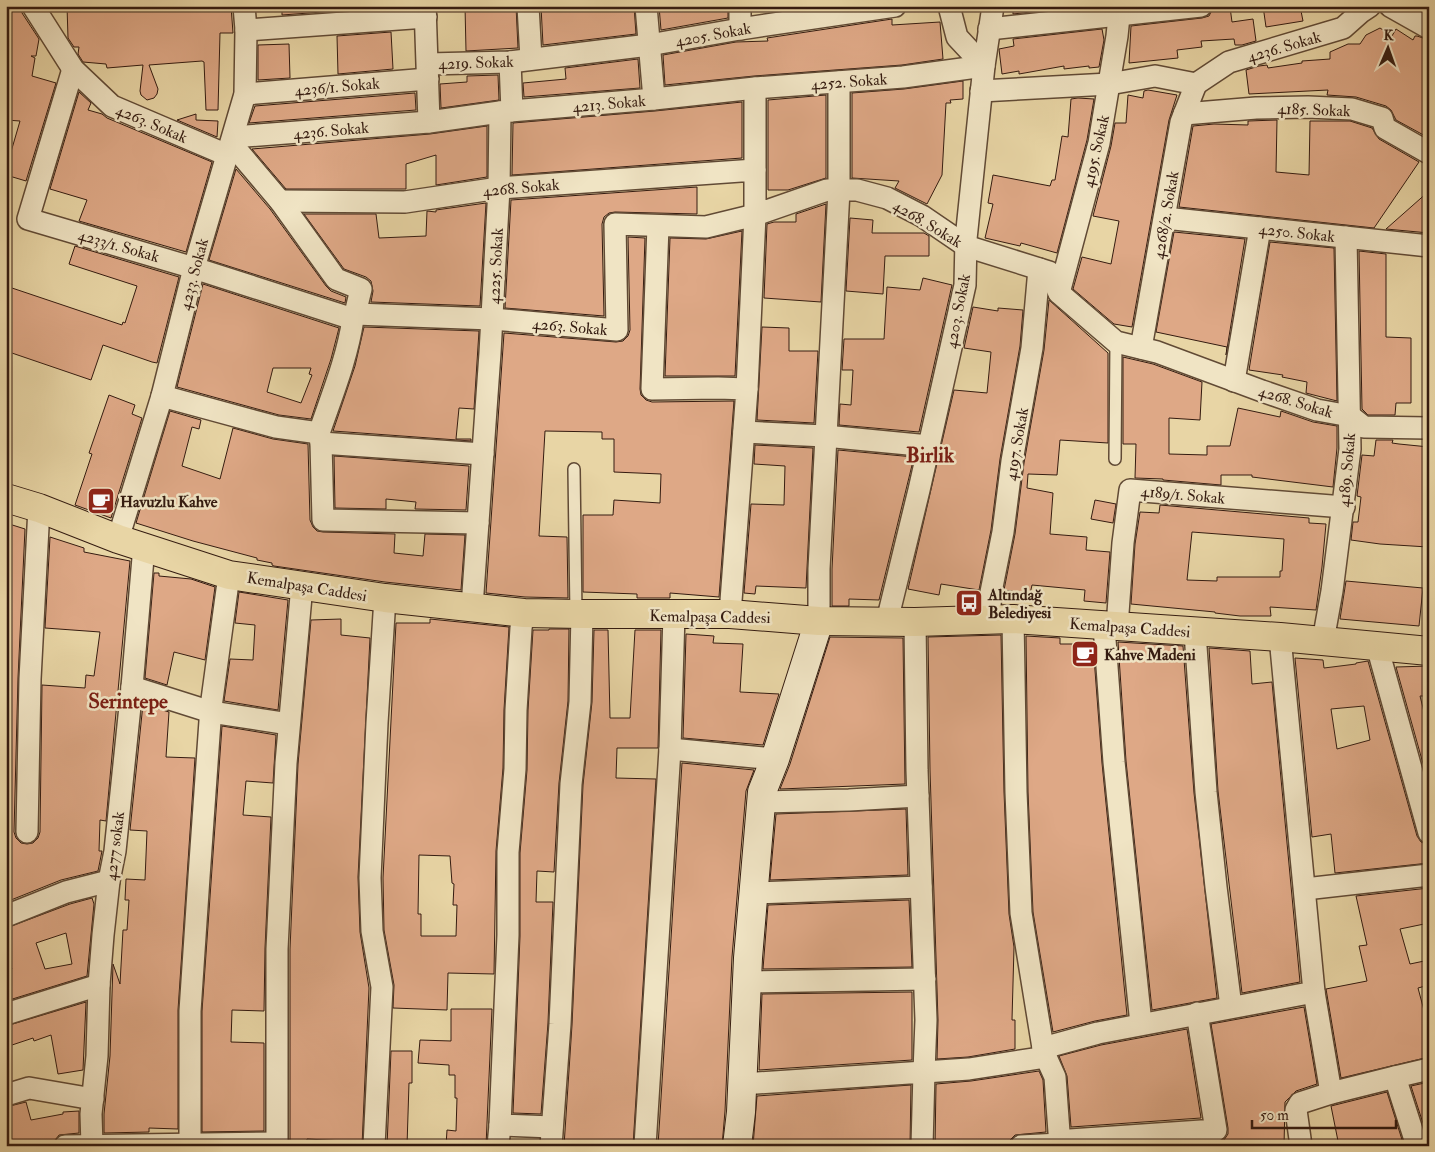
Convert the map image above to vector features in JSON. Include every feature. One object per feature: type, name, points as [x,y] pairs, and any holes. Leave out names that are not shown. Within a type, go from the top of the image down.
[{"type":"main road","name":"Kemalpaşa Caddesi","points":[[6,498],[39,508],[118,539],[229,575],[385,598],[524,613],[730,614],[819,621],[915,622],[1001,619],[1428,648]]},
{"type":"main road","points":[[737,1146],[747,982],[762,792],[775,759],[819,621]]},
{"type":"street","name":"4263. Sokak","points":[[34,6],[73,69],[112,106],[230,145],[280,201],[336,279],[361,289],[354,317],[492,320],[617,330],[615,224],[706,227],[755,215]]},
{"type":"street","name":"4233. Sokak","points":[[118,539],[162,396],[194,268],[245,94],[246,30],[244,6]]},
{"type":"street","name":"4219. Sokak","points":[[428,72],[531,60],[528,6]]},
{"type":"street","name":"4213. Sokak","points":[[506,111],[654,99],[646,6]]},
{"type":"street","points":[[740,6],[740,29]]},
{"type":"street","name":"4205. Sokak","points":[[531,60],[648,45],[828,11],[895,6]]},
{"type":"street","points":[[949,6],[957,37],[984,66]]},
{"type":"street","points":[[984,66],[993,6]]},
{"type":"street","points":[[989,29],[1119,11],[1201,6]]},
{"type":"street","points":[[1341,6],[1343,28]]},
{"type":"street","name":"4236. Sokak","points":[[1196,84],[1229,62],[1343,28],[1370,6]]},
{"type":"street","points":[[1390,6],[1429,28]]},
{"type":"street","name":"4195. Sokak","points":[[1059,293],[1099,143],[1117,36],[1119,11]]},
{"type":"street","points":[[246,30],[426,12],[429,122],[506,111]]},
{"type":"street","name":"4225. Sokak","points":[[472,607],[492,320],[499,188],[510,62]]},
{"type":"street","name":"4252. Sokak","points":[[654,99],[755,88],[903,77],[984,66]]},
{"type":"street","name":"4203. Sokak","points":[[886,621],[929,446],[965,285],[966,246],[984,66]]},
{"type":"street","name":"4233/1. Sokak","points":[[73,69],[28,219],[354,317]]},
{"type":"street","name":"4236/1. Sokak","points":[[245,94],[428,72]]},
{"type":"street","points":[[981,91],[1109,84],[1155,76],[1196,84]]},
{"type":"street","points":[[819,621],[819,569],[825,436],[839,190],[839,82]]},
{"type":"street","name":"4268/2. Sokak","points":[[1141,348],[1181,122],[1196,84]]},
{"type":"street","points":[[730,614],[747,389],[755,215],[755,88]]},
{"type":"street","name":"4185. Sokak","points":[[1184,114],[1256,108],[1352,108],[1382,118],[1385,128],[1429,154]]},
{"type":"street","name":"4236. Sokak","points":[[230,145],[429,122]]},
{"type":"street","name":"4268. Sokak","points":[[280,201],[405,202],[499,188],[755,170]]},
{"type":"street","name":"4268. Sokak","points":[[755,215],[826,190],[857,190],[887,198],[922,216],[966,246],[1049,272],[1059,293],[1116,342],[1157,352],[1318,410],[1350,416],[1364,426],[1429,428]]},
{"type":"street","name":"4250. Sokak","points":[[1165,218],[1429,246]]},
{"type":"street","points":[[658,226],[652,389],[747,389]]},
{"type":"street","points":[[1234,381],[1260,228]]},
{"type":"street","name":"4189. Sokak","points":[[1323,642],[1344,506],[1350,449],[1346,237]]},
{"type":"street","name":"4197. Sokak","points":[[1039,269],[1032,348],[1012,461],[1003,532],[991,592],[1001,619],[1016,792],[1021,913],[1044,1052],[1055,1077],[1060,1145]]},
{"type":"street","points":[[354,317],[350,339],[320,438],[323,520],[478,523]]},
{"type":"street","points":[[162,396],[320,438],[483,454]]},
{"type":"street","points":[[744,432],[825,436],[929,446]]},
{"type":"street","name":"4189/1. Sokak","points":[[1110,626],[1130,490],[1344,506]]},
{"type":"street","points":[[27,832],[30,679],[39,508]]},
{"type":"street","name":"4277 sokak","points":[[92,1145],[91,1114],[97,1056],[99,985],[109,880],[114,851],[132,687],[144,546]]},
{"type":"street","points":[[190,1145],[190,1011],[211,712],[229,575]]},
{"type":"street","points":[[65,1146],[277,1145],[277,949],[286,763],[302,585]]},
{"type":"street","points":[[374,1146],[382,987],[372,931],[370,878],[385,598]]},
{"type":"street","points":[[524,613],[521,628],[516,710],[515,769],[508,852],[508,935],[499,1136],[551,1136],[560,1024],[571,784],[580,702],[579,614]]},
{"type":"street","points":[[645,1146],[670,749],[674,614]]},
{"type":"street","points":[[915,622],[918,796],[926,1020],[922,1146]]},
{"type":"street","points":[[1110,626],[1114,762],[1141,1024]]},
{"type":"street","points":[[1195,632],[1206,792],[1231,1006]]},
{"type":"street","points":[[1280,637],[1314,992],[1332,1093]]},
{"type":"street","points":[[1377,646],[1429,833]]},
{"type":"street","points":[[132,687],[211,712],[289,724]]},
{"type":"street","points":[[670,749],[775,759]]},
{"type":"street","points":[[761,802],[918,796]]},
{"type":"street","points":[[1305,889],[1429,875]]},
{"type":"street","points":[[6,916],[66,892],[109,880]]},
{"type":"street","points":[[754,892],[921,887]]},
{"type":"street","points":[[747,982],[925,979]]},
{"type":"street","points":[[6,1014],[99,985]]},
{"type":"street","points":[[742,1084],[968,1069],[1044,1052],[1098,1032],[1314,992]]},
{"type":"street","points":[[1021,1146],[1060,1145],[1070,1140],[1217,1138],[1197,1013]]},
{"type":"street","points":[[1301,1146],[1296,1110],[1300,1103],[1332,1093],[1429,1069]]},
{"type":"street","points":[[1395,1077],[1417,1146]]},
{"type":"street","points":[[6,1095],[29,1088],[93,1099]]},
{"type":"lane","points":[[1115,459],[1116,342]]},
{"type":"lane","points":[[574,469],[579,614]]},
{"type":"building","points":[[6,6],[21,6],[22,13],[39,39],[36,56],[31,56],[35,58],[32,76],[56,83],[26,181],[6,175],[6,169],[20,121],[6,120]]},
{"type":"building","points":[[67,6],[231,6],[233,33],[220,33],[218,110],[206,110],[204,62],[202,61],[149,65],[158,89],[154,98],[147,100],[141,95],[140,91],[143,65],[107,68],[106,64],[83,62],[78,54],[79,47],[74,47],[68,38]]},
{"type":"building","points":[[282,6],[390,6],[390,7],[282,15]]},
{"type":"building","points":[[465,6],[516,6],[518,48],[466,51]]},
{"type":"building","points":[[541,6],[634,6],[636,34],[543,45]]},
{"type":"building","points":[[659,6],[728,6],[728,18],[661,30]]},
{"type":"building","points":[[1013,6],[1059,6],[1059,9],[1013,14]]},
{"type":"building","points":[[1263,6],[1300,6],[1303,21],[1266,27]]},
{"type":"building","points":[[1230,7],[1232,22],[1253,19],[1256,41],[1235,45],[1234,39],[1201,41],[1202,47],[1177,50],[1178,58],[1129,63],[1131,26],[1202,18],[1209,16],[1213,8]]},
{"type":"building","points":[[892,19],[892,25],[940,22],[943,59],[902,65],[665,85],[663,55],[736,42],[768,41],[767,38]]},
{"type":"building","points":[[1380,28],[1392,36],[1396,29],[1413,40],[1417,36],[1429,40],[1429,138],[1396,120],[1391,110],[1386,106],[1356,97],[1327,95],[1328,90],[1249,94],[1246,70],[1259,66],[1267,65],[1268,68],[1302,63],[1302,61],[1330,59],[1330,52],[1348,44],[1360,44],[1366,35]]},
{"type":"building","points":[[1102,29],[1104,40],[1099,67],[1089,68],[1089,66],[1064,69],[1064,66],[1019,74],[1019,71],[1002,74],[999,49],[1014,46],[1013,39]]},
{"type":"building","points":[[391,32],[393,69],[338,74],[337,36]]},
{"type":"building","points":[[289,44],[290,78],[258,80],[258,45]]},
{"type":"building","points":[[638,59],[640,88],[524,97],[523,83],[566,79],[565,68]]},
{"type":"building","points":[[498,75],[499,100],[441,108],[440,84],[467,82],[467,76]]},
{"type":"building","points":[[963,81],[963,99],[950,100],[951,103],[946,103],[942,175],[927,204],[895,188],[899,181],[852,178],[852,93],[904,89]]},
{"type":"building","points":[[1144,91],[1177,95],[1169,120],[1132,327],[1114,324],[1073,289],[1082,257],[1111,264],[1119,221],[1093,216],[1115,123],[1126,123],[1128,95],[1143,98]]},
{"type":"building","points":[[79,92],[91,103],[88,110],[102,114],[107,118],[212,162],[186,252],[79,221],[87,200],[50,189]]},
{"type":"building","points":[[415,93],[416,110],[249,123],[255,106]]},
{"type":"building","points":[[826,95],[826,178],[788,190],[768,190],[768,100]]},
{"type":"building","points":[[1071,99],[1094,99],[1087,140],[1057,253],[1021,243],[1020,246],[985,238],[993,204],[988,203],[993,175],[1050,186],[1052,180],[1055,180],[1062,136],[1068,137]]},
{"type":"building","points":[[742,102],[742,158],[512,175],[513,123]]},
{"type":"building","points":[[196,114],[196,120],[218,121],[217,137],[177,120]]},
{"type":"building","points":[[1277,120],[1276,172],[1309,175],[1310,121],[1350,121],[1372,128],[1379,139],[1419,162],[1374,228],[1179,207],[1193,126],[1214,124],[1248,125],[1248,121]]},
{"type":"building","points":[[487,126],[487,177],[436,185],[436,155],[406,164],[406,189],[286,189],[252,149],[430,134]]},
{"type":"building","points":[[236,169],[270,209],[326,286],[331,291],[346,297],[345,303],[209,260]]},
{"type":"building","points":[[697,187],[697,214],[615,212],[609,213],[604,217],[602,224],[604,316],[505,308],[511,200]]},
{"type":"building","points":[[1429,191],[1429,233],[1386,229]]},
{"type":"building","points":[[486,203],[480,306],[371,302],[373,291],[371,281],[366,277],[344,269],[304,214],[376,214],[379,238],[426,236],[427,211],[436,212],[436,210]]},
{"type":"building","points":[[826,204],[821,302],[764,298],[767,224],[774,222],[796,222],[796,214]]},
{"type":"building","points":[[850,218],[873,220],[872,233],[924,233],[929,236],[929,256],[885,256],[883,294],[846,291]]},
{"type":"building","points":[[742,231],[735,376],[665,376],[670,238],[706,239]]},
{"type":"building","points":[[1174,232],[1245,239],[1226,355],[1227,347],[1156,332]]},
{"type":"building","points":[[628,237],[645,238],[641,395],[646,400],[652,402],[734,401],[719,597],[670,593],[670,598],[637,598],[637,594],[583,592],[583,515],[613,515],[614,500],[660,503],[661,474],[614,472],[614,439],[602,439],[602,432],[545,431],[539,536],[567,537],[568,598],[525,597],[486,593],[504,333],[623,341],[628,336],[630,330]]},
{"type":"building","points":[[1270,242],[1334,248],[1337,401],[1306,393],[1307,382],[1282,377],[1283,375],[1249,370]]},
{"type":"building","points":[[75,246],[179,277],[157,363],[103,345],[91,380],[6,351],[6,306],[12,288],[122,325],[123,322],[125,323],[137,286],[69,264]]},
{"type":"building","points":[[1359,251],[1386,254],[1386,337],[1411,338],[1411,403],[1396,403],[1395,415],[1368,415],[1362,409]]},
{"type":"building","points":[[923,278],[952,285],[919,432],[839,425],[840,404],[851,405],[853,370],[842,370],[844,339],[884,339],[887,287],[920,290]]},
{"type":"building","points":[[203,284],[339,328],[311,419],[279,415],[177,387]],"holes":[[[273,368],[311,368],[309,374],[312,375],[301,403],[267,392]]]},
{"type":"building","points":[[1049,300],[1108,353],[1108,443],[1060,440],[1057,475],[1028,474],[1027,488],[1053,493],[1050,534],[1087,537],[1086,550],[1110,552],[1106,603],[1084,601],[1085,590],[1032,585],[1030,594],[1004,590],[1015,534],[1024,463],[1044,350]]},
{"type":"building","points":[[973,307],[998,311],[998,308],[1023,310],[1020,346],[1000,459],[991,530],[979,590],[941,584],[939,595],[908,589],[954,390],[987,393],[991,352],[964,348]]},
{"type":"building","points":[[364,327],[479,331],[474,409],[459,408],[456,439],[471,439],[471,441],[333,431],[355,366]]},
{"type":"building","points":[[762,327],[789,328],[789,351],[818,351],[814,423],[757,420]]},
{"type":"building","points":[[1123,357],[1153,364],[1202,382],[1200,420],[1169,418],[1169,454],[1207,455],[1207,446],[1230,446],[1238,408],[1280,417],[1281,411],[1313,422],[1337,426],[1333,487],[1252,477],[1252,475],[1221,475],[1221,485],[1135,478],[1136,444],[1123,444]]},
{"type":"building","points":[[109,395],[135,405],[132,414],[142,418],[111,518],[75,505],[92,454],[89,453]]},
{"type":"building","points":[[170,411],[201,420],[199,429],[192,427],[182,466],[220,479],[233,428],[273,439],[308,444],[310,520],[317,531],[395,534],[394,553],[423,556],[425,534],[465,535],[461,590],[385,582],[274,566],[272,563],[257,560],[257,558],[136,523]]},
{"type":"building","points":[[1376,440],[1393,440],[1392,443],[1429,447],[1428,547],[1351,540],[1353,522],[1358,522],[1361,497],[1357,496],[1362,455],[1374,456]]},
{"type":"building","points":[[755,445],[813,448],[806,588],[756,586],[755,594],[744,593],[751,504],[784,505],[785,466],[754,464]]},
{"type":"building","points":[[838,450],[914,457],[879,600],[849,599],[849,606],[832,606]]},
{"type":"building","points":[[334,456],[469,466],[466,510],[415,509],[416,502],[386,499],[386,509],[335,508]]},
{"type":"building","points":[[1095,500],[1116,504],[1113,523],[1091,519]]},
{"type":"building","points":[[1160,505],[1309,518],[1309,523],[1326,524],[1316,610],[1270,607],[1271,616],[1240,616],[1131,604],[1135,544],[1140,512],[1159,513]],"holes":[[[1192,532],[1284,539],[1280,577],[1217,577],[1217,581],[1187,580]]]},
{"type":"building","points":[[6,523],[25,529],[18,678],[14,832],[16,838],[21,843],[33,843],[38,838],[40,832],[42,685],[85,688],[86,675],[94,676],[100,632],[45,628],[50,537],[84,548],[84,552],[130,561],[106,821],[100,820],[99,851],[102,851],[98,871],[61,880],[6,902]]},
{"type":"building","points":[[154,573],[159,573],[159,576],[191,579],[215,587],[205,660],[174,652],[167,685],[145,678]]},
{"type":"building","points":[[1346,581],[1423,588],[1419,626],[1340,619]]},
{"type":"building","points":[[239,592],[288,600],[278,710],[224,701],[230,659],[253,660],[255,625],[235,623]]},
{"type":"building","points":[[341,619],[341,635],[370,638],[358,877],[360,932],[369,988],[362,1146],[345,1146],[345,1141],[307,1139],[306,1146],[290,1146],[290,949],[298,764],[311,620]]},
{"type":"building","points":[[430,619],[509,627],[503,768],[496,851],[494,974],[448,973],[447,1010],[393,1008],[394,985],[384,930],[383,878],[396,623],[430,623]],"holes":[[[419,855],[450,856],[452,883],[454,884],[453,905],[457,905],[456,936],[421,936],[421,914],[418,914]]]},
{"type":"building","points":[[569,629],[568,701],[559,783],[554,872],[537,871],[536,902],[553,902],[548,1023],[541,1114],[513,1113],[520,936],[520,853],[527,770],[528,710],[533,630]]},
{"type":"building","points":[[594,630],[608,630],[610,718],[630,718],[635,630],[661,630],[658,748],[617,748],[616,778],[656,779],[633,1146],[564,1146],[572,1025],[583,785],[592,702]]},
{"type":"building","points":[[686,634],[714,636],[713,643],[743,644],[740,692],[779,694],[763,745],[683,738]]},
{"type":"building","points":[[1001,635],[1004,792],[1009,914],[1014,947],[1012,1020],[1015,1020],[1015,1049],[968,1057],[937,1059],[938,1020],[928,637]]},
{"type":"building","points":[[1026,636],[1060,638],[1060,644],[1093,644],[1102,763],[1127,1015],[1053,1032],[1033,912],[1028,792]]},
{"type":"building","points":[[830,637],[903,638],[905,784],[780,789],[790,764]]},
{"type":"building","points":[[1118,642],[1183,646],[1194,793],[1217,998],[1152,1010],[1126,761]]},
{"type":"building","points":[[1209,648],[1250,651],[1252,684],[1272,682],[1300,982],[1242,993],[1218,791]]},
{"type":"building","points":[[1295,658],[1323,660],[1324,668],[1368,661],[1417,836],[1421,842],[1429,845],[1429,863],[1335,873],[1331,834],[1312,837]],"holes":[[[1364,706],[1370,740],[1337,749],[1331,709]]]},
{"type":"building","points":[[1429,666],[1429,696],[1420,696],[1429,732],[1429,785],[1396,667]]},
{"type":"building","points":[[143,704],[169,712],[166,757],[195,758],[178,1010],[178,1129],[149,1128],[149,1132],[104,1133],[110,1056],[113,964],[120,984],[123,930],[127,930],[129,900],[125,900],[126,879],[145,880],[147,831],[130,830]]},
{"type":"building","points":[[222,726],[276,735],[273,783],[246,781],[243,815],[271,817],[264,1011],[232,1010],[231,1042],[264,1043],[264,1131],[202,1132],[202,1011]]},
{"type":"building","points":[[682,763],[754,770],[746,791],[732,957],[722,1146],[658,1146]]},
{"type":"building","points":[[906,809],[908,875],[770,880],[776,814]]},
{"type":"building","points":[[1429,888],[1429,923],[1400,929],[1410,964],[1429,960],[1429,985],[1418,988],[1426,1018],[1429,1017],[1429,1057],[1341,1078],[1326,989],[1367,981],[1359,946],[1367,945],[1356,896]]},
{"type":"building","points":[[92,898],[94,904],[87,976],[6,1001],[6,971],[12,969],[6,952],[6,928],[70,904]],"holes":[[[66,933],[72,964],[45,969],[36,943]]]},
{"type":"building","points":[[909,900],[912,967],[763,969],[768,905]]},
{"type":"building","points":[[912,992],[912,1060],[759,1070],[762,994]]},
{"type":"building","points":[[86,1002],[83,1070],[58,1074],[51,1035],[34,1041],[33,1038],[6,1047],[6,1026]]},
{"type":"building","points":[[1304,1007],[1317,1084],[1296,1091],[1285,1102],[1284,1146],[1169,1146],[1217,1142],[1224,1140],[1228,1134],[1211,1024]]},
{"type":"building","points":[[451,1009],[492,1009],[486,1146],[446,1146],[447,1130],[456,1131],[457,1098],[455,1098],[455,1075],[449,1075],[449,1065],[418,1063],[420,1040],[451,1041]]},
{"type":"building","points":[[1187,1029],[1201,1118],[1071,1127],[1067,1076],[1059,1056],[1101,1045]]},
{"type":"building","points":[[391,1051],[412,1051],[412,1083],[409,1083],[407,1146],[387,1146]]},
{"type":"building","points":[[1039,1071],[1043,1080],[1046,1132],[1015,1135],[1010,1140],[1009,1145],[935,1146],[936,1084]]},
{"type":"building","points":[[1429,1082],[1429,1142],[1411,1086]]},
{"type":"building","points":[[911,1085],[910,1146],[753,1146],[757,1096]]},
{"type":"building","points":[[1387,1092],[1404,1146],[1339,1146],[1331,1106]]},
{"type":"building","points":[[26,1102],[31,1120],[63,1114],[63,1112],[79,1111],[79,1133],[59,1135],[53,1143],[36,1144],[36,1146],[6,1146],[6,1107]]},
{"type":"place","name":"Havuzlu Kahve","points":[[101,501]]},
{"type":"place","name":"Altındağ Belediyesi","points":[[969,603]]},
{"type":"place","name":"Kahve Madeni","points":[[1085,654]]},
{"type":"district","name":"Birlik","points":[[930,455]]},
{"type":"district","name":"Serintepe","points":[[128,701]]}]
